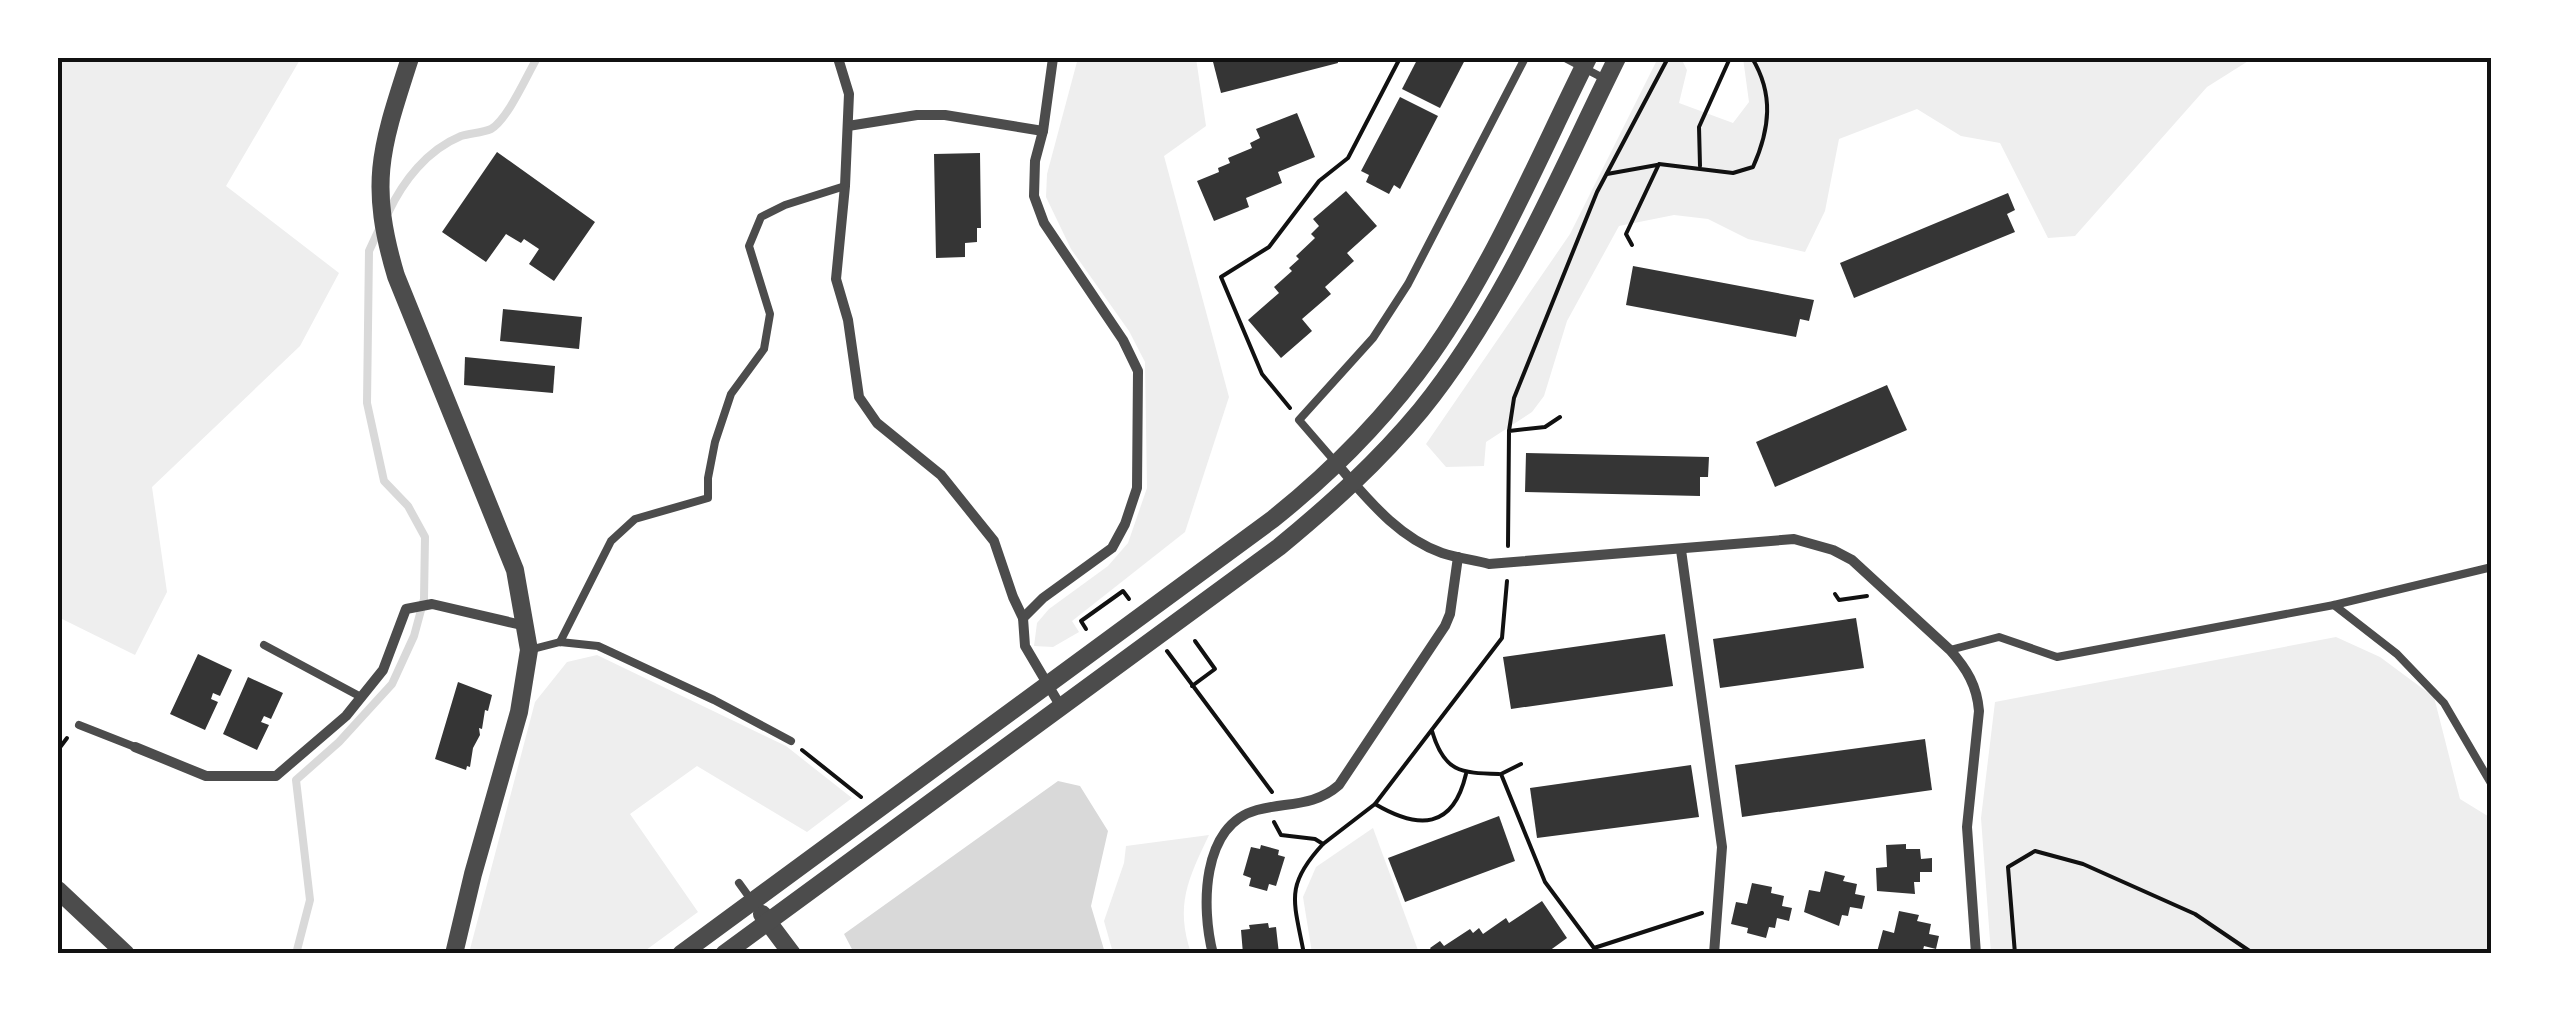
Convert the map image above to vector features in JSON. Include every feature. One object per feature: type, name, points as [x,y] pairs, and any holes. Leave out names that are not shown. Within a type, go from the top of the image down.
[{"type":"street","points":[[410,58],[380,162],[380,206],[386,243],[515,570],[528,650],[519,712],[454,954]]},
{"type":"street","points":[[838,58],[849,94],[836,279],[848,320],[860,397],[877,424],[941,475],[994,541],[1023,618],[1025,646],[1061,707]]},
{"type":"street","points":[[1023,618],[1042,598],[1112,548],[1137,488],[1138,371],[1124,340],[1044,222],[1034,196],[1035,160],[1053,58]]},
{"type":"street","points":[[724,954],[1278,547],[1354,484],[1422,408],[1485,317],[1617,58]]},
{"type":"street","points":[[680,954],[1274,519],[1337,464],[1402,392],[1459,311],[1586,62]]},
{"type":"street","points":[[848,126],[917,114],[1043,131]]},
{"type":"street","points":[[1337,464],[1397,527],[1431,548],[1489,564],[1794,539],[1852,560],[1950,650],[1964,665],[1978,695],[1967,827],[1976,954]]},
{"type":"street","points":[[1681,550],[1722,847],[1714,954]]},
{"type":"street","points":[[1213,954],[1206,926],[1206,889],[1228,827],[1255,811],[1318,800],[1338,785],[1445,626],[1458,557]]},
{"type":"street","points":[[135,747],[206,776],[276,776],[346,716],[361,697],[382,670],[406,609],[432,604],[526,626]]},
{"type":"street","points":[[58,890],[126,954]]},
{"type":"street","points":[[752,901],[792,954]]},
{"type":"lane","points":[[1337,464],[1299,420],[1373,338],[1408,284],[1524,58]]},
{"type":"lane","points":[[1564,58],[1586,62],[1606,80]]},
{"type":"lane","points":[[560,642],[611,541],[635,519],[708,498],[708,478],[731,394],[764,349],[770,314],[749,246],[761,217],[845,186]]},
{"type":"lane","points":[[1950,650],[1999,636],[2057,657],[2334,605],[2492,567]]},
{"type":"lane","points":[[2334,605],[2397,654],[2444,703],[2492,785]]},
{"type":"lane","points":[[528,650],[560,642],[598,646],[791,741]]},
{"type":"lane","points":[[264,645],[361,697]]},
{"type":"lane","points":[[79,725],[135,747]]},
{"type":"lane","points":[[739,882],[752,901]]},
{"type":"path","points":[[1299,420],[1262,374],[1220,277],[1269,246],[1319,180],[1348,158],[1400,58]]},
{"type":"path","points":[[1509,502],[1509,430],[1514,398],[1597,192],[1668,58]]},
{"type":"path","points":[[1700,166],[1699,127],[1730,58]]},
{"type":"path","points":[[1608,174],[1659,164],[1733,173],[1753,166],[1763,144],[1768,107],[1764,78],[1752,58]]},
{"type":"path","points":[[1632,245],[1626,234],[1659,164]]},
{"type":"path","points":[[1509,430],[1545,428],[1560,417]]},
{"type":"path","points":[[1088,632],[1081,621],[1123,591]]},
{"type":"path","points":[[1304,954],[1296,910],[1296,880],[1304,864],[1323,844],[1375,804],[1502,638],[1506,592]]},
{"type":"path","points":[[1835,594],[1840,600],[1867,596]]},
{"type":"path","points":[[1192,686],[1214,669],[1195,641]]},
{"type":"path","points":[[1199,696],[1274,796]]},
{"type":"path","points":[[1432,731],[1444,759],[1466,774],[1500,774],[1521,764]]},
{"type":"path","points":[[791,741],[862,798]]},
{"type":"path","points":[[1375,804],[1414,822],[1431,820],[1446,813],[1458,800],[1466,774]]},
{"type":"path","points":[[1500,774],[1545,882],[1594,948],[1716,908]]},
{"type":"path","points":[[1273,821],[1281,835],[1315,839],[1323,844]]},
{"type":"path","points":[[2015,954],[2008,867],[2035,851],[2083,864],[2196,914],[2254,954]]},
{"type":"shaded area","points":[[58,58],[301,58],[226,186],[339,273],[300,346],[152,487],[167,592],[135,655],[58,617]]},
{"type":"shaded area","points":[[1078,58],[1196,58],[1206,126],[1164,156],[1229,397],[1185,532],[1072,621],[1079,632],[1053,647],[1034,646],[1037,623],[1049,609],[1108,566],[1128,543],[1147,488],[1145,362],[1129,331],[1071,249],[1046,197],[1047,174]]},
{"type":"shaded area","points":[[1658,58],[1681,58],[1687,70],[1679,103],[1733,123],[1749,102],[1743,58],[2253,58],[2207,87],[2075,236],[2048,238],[2000,143],[1961,136],[1917,109],[1839,139],[1825,211],[1805,252],[1748,239],[1708,219],[1674,215],[1619,226],[1567,321],[1544,396],[1532,412],[1486,442],[1484,466],[1446,467],[1426,444],[1570,234]]},
{"type":"shaded area","points":[[2336,637],[2380,657],[2434,697],[2460,799],[2491,818],[2491,953],[1991,954],[1981,818],[1995,702]]},
{"type":"shaded area","points":[[597,655],[786,746],[852,798],[807,832],[697,766],[630,814],[698,912],[642,953],[469,953],[535,702],[567,662]]},
{"type":"shaded area","points":[[1058,781],[1080,786],[1108,831],[1091,906],[1105,953],[854,953],[844,934]]},
{"type":"shaded area","points":[[1373,828],[1419,953],[1312,953],[1303,897],[1316,867]]},
{"type":"shaded area","points":[[1209,835],[1186,892],[1184,920],[1191,953],[1113,953],[1104,921],[1126,846]]},
{"type":"building","points":[[1212,58],[1337,58],[1338,63],[1221,93]]},
{"type":"building","points":[[1418,58],[1466,58],[1440,108],[1402,89]]},
{"type":"building","points":[[1400,97],[1438,116],[1400,189],[1394,185],[1389,194],[1366,182],[1369,175],[1361,171]]},
{"type":"building","points":[[1297,113],[1315,157],[1278,172],[1282,183],[1246,198],[1249,207],[1214,221],[1197,181],[1219,172],[1218,168],[1230,163],[1228,158],[1252,148],[1250,143],[1260,138],[1256,129]]},
{"type":"building","points":[[497,152],[595,222],[554,281],[529,264],[539,249],[524,239],[521,243],[506,234],[486,262],[442,232]]},
{"type":"building","points":[[980,153],[981,228],[977,228],[977,242],[965,243],[965,257],[936,258],[934,154]]},
{"type":"building","points":[[1346,191],[1377,226],[1347,253],[1354,261],[1325,287],[1331,294],[1302,319],[1312,331],[1281,358],[1248,320],[1279,293],[1274,287],[1292,271],[1289,268],[1299,259],[1296,256],[1315,238],[1311,234],[1319,226],[1313,219]]},
{"type":"building","points":[[2008,193],[2015,210],[2007,214],[2015,232],[1854,298],[1840,263]]},
{"type":"building","points":[[1633,266],[1814,300],[1809,321],[1800,319],[1796,337],[1626,305]]},
{"type":"building","points":[[503,309],[582,317],[579,349],[500,341]]},
{"type":"building","points":[[465,357],[555,366],[553,393],[464,385]]},
{"type":"building","points":[[1887,385],[1907,430],[1775,487],[1756,442]]},
{"type":"building","points":[[1526,453],[1709,457],[1708,477],[1700,477],[1700,496],[1525,492]]},
{"type":"building","points":[[1856,618],[1864,668],[1720,688],[1713,639]]},
{"type":"building","points":[[1665,634],[1673,686],[1511,709],[1503,657]]},
{"type":"building","points":[[198,654],[232,670],[220,696],[213,693],[211,699],[218,702],[205,730],[170,714]]},
{"type":"building","points":[[248,677],[283,693],[271,719],[264,716],[261,722],[269,725],[257,750],[223,734]]},
{"type":"building","points":[[458,682],[492,695],[466,770],[435,759]]},
{"type":"building","points":[[1925,739],[1932,790],[1742,817],[1735,765]]},
{"type":"building","points":[[1691,765],[1699,817],[1537,838],[1530,788]]},
{"type":"building","points":[[1499,816],[1515,861],[1405,902],[1388,858]]},
{"type":"building","points":[[1906,844],[1906,849],[1920,849],[1921,859],[1932,858],[1932,872],[1920,872],[1920,882],[1914,882],[1915,894],[1877,891],[1876,868],[1887,867],[1886,845]]},
{"type":"building","points":[[1261,845],[1279,850],[1278,855],[1285,857],[1276,886],[1269,884],[1267,891],[1249,886],[1251,878],[1243,875],[1251,847],[1260,849]]},
{"type":"building","points":[[1825,871],[1845,876],[1843,881],[1857,884],[1855,894],[1865,896],[1862,909],[1850,907],[1839,926],[1804,912],[1809,890],[1820,892]]},
{"type":"building","points":[[1752,883],[1772,887],[1771,893],[1784,896],[1782,906],[1792,908],[1789,921],[1777,918],[1775,928],[1769,927],[1766,938],[1731,924],[1736,902],[1747,904]]},
{"type":"building","points":[[1542,901],[1567,938],[1545,954],[1434,954],[1430,948],[1440,941],[1444,946],[1470,929],[1473,933],[1479,928],[1483,934],[1506,918],[1509,923]]},
{"type":"building","points":[[1899,911],[1919,915],[1917,921],[1931,924],[1929,934],[1939,936],[1936,949],[1924,946],[1922,954],[1877,952],[1883,930],[1894,933]]},
{"type":"building","points":[[1268,923],[1269,928],[1276,927],[1279,954],[1243,954],[1241,930]]},
{"type":"waterway","points":[[388,213],[409,178],[437,149],[497,124],[537,58]]},
{"type":"waterway","points":[[296,954],[310,900],[296,780],[339,742],[392,684],[414,636],[424,599],[425,537],[408,506],[384,481],[367,403],[369,251],[381,225]]}]
